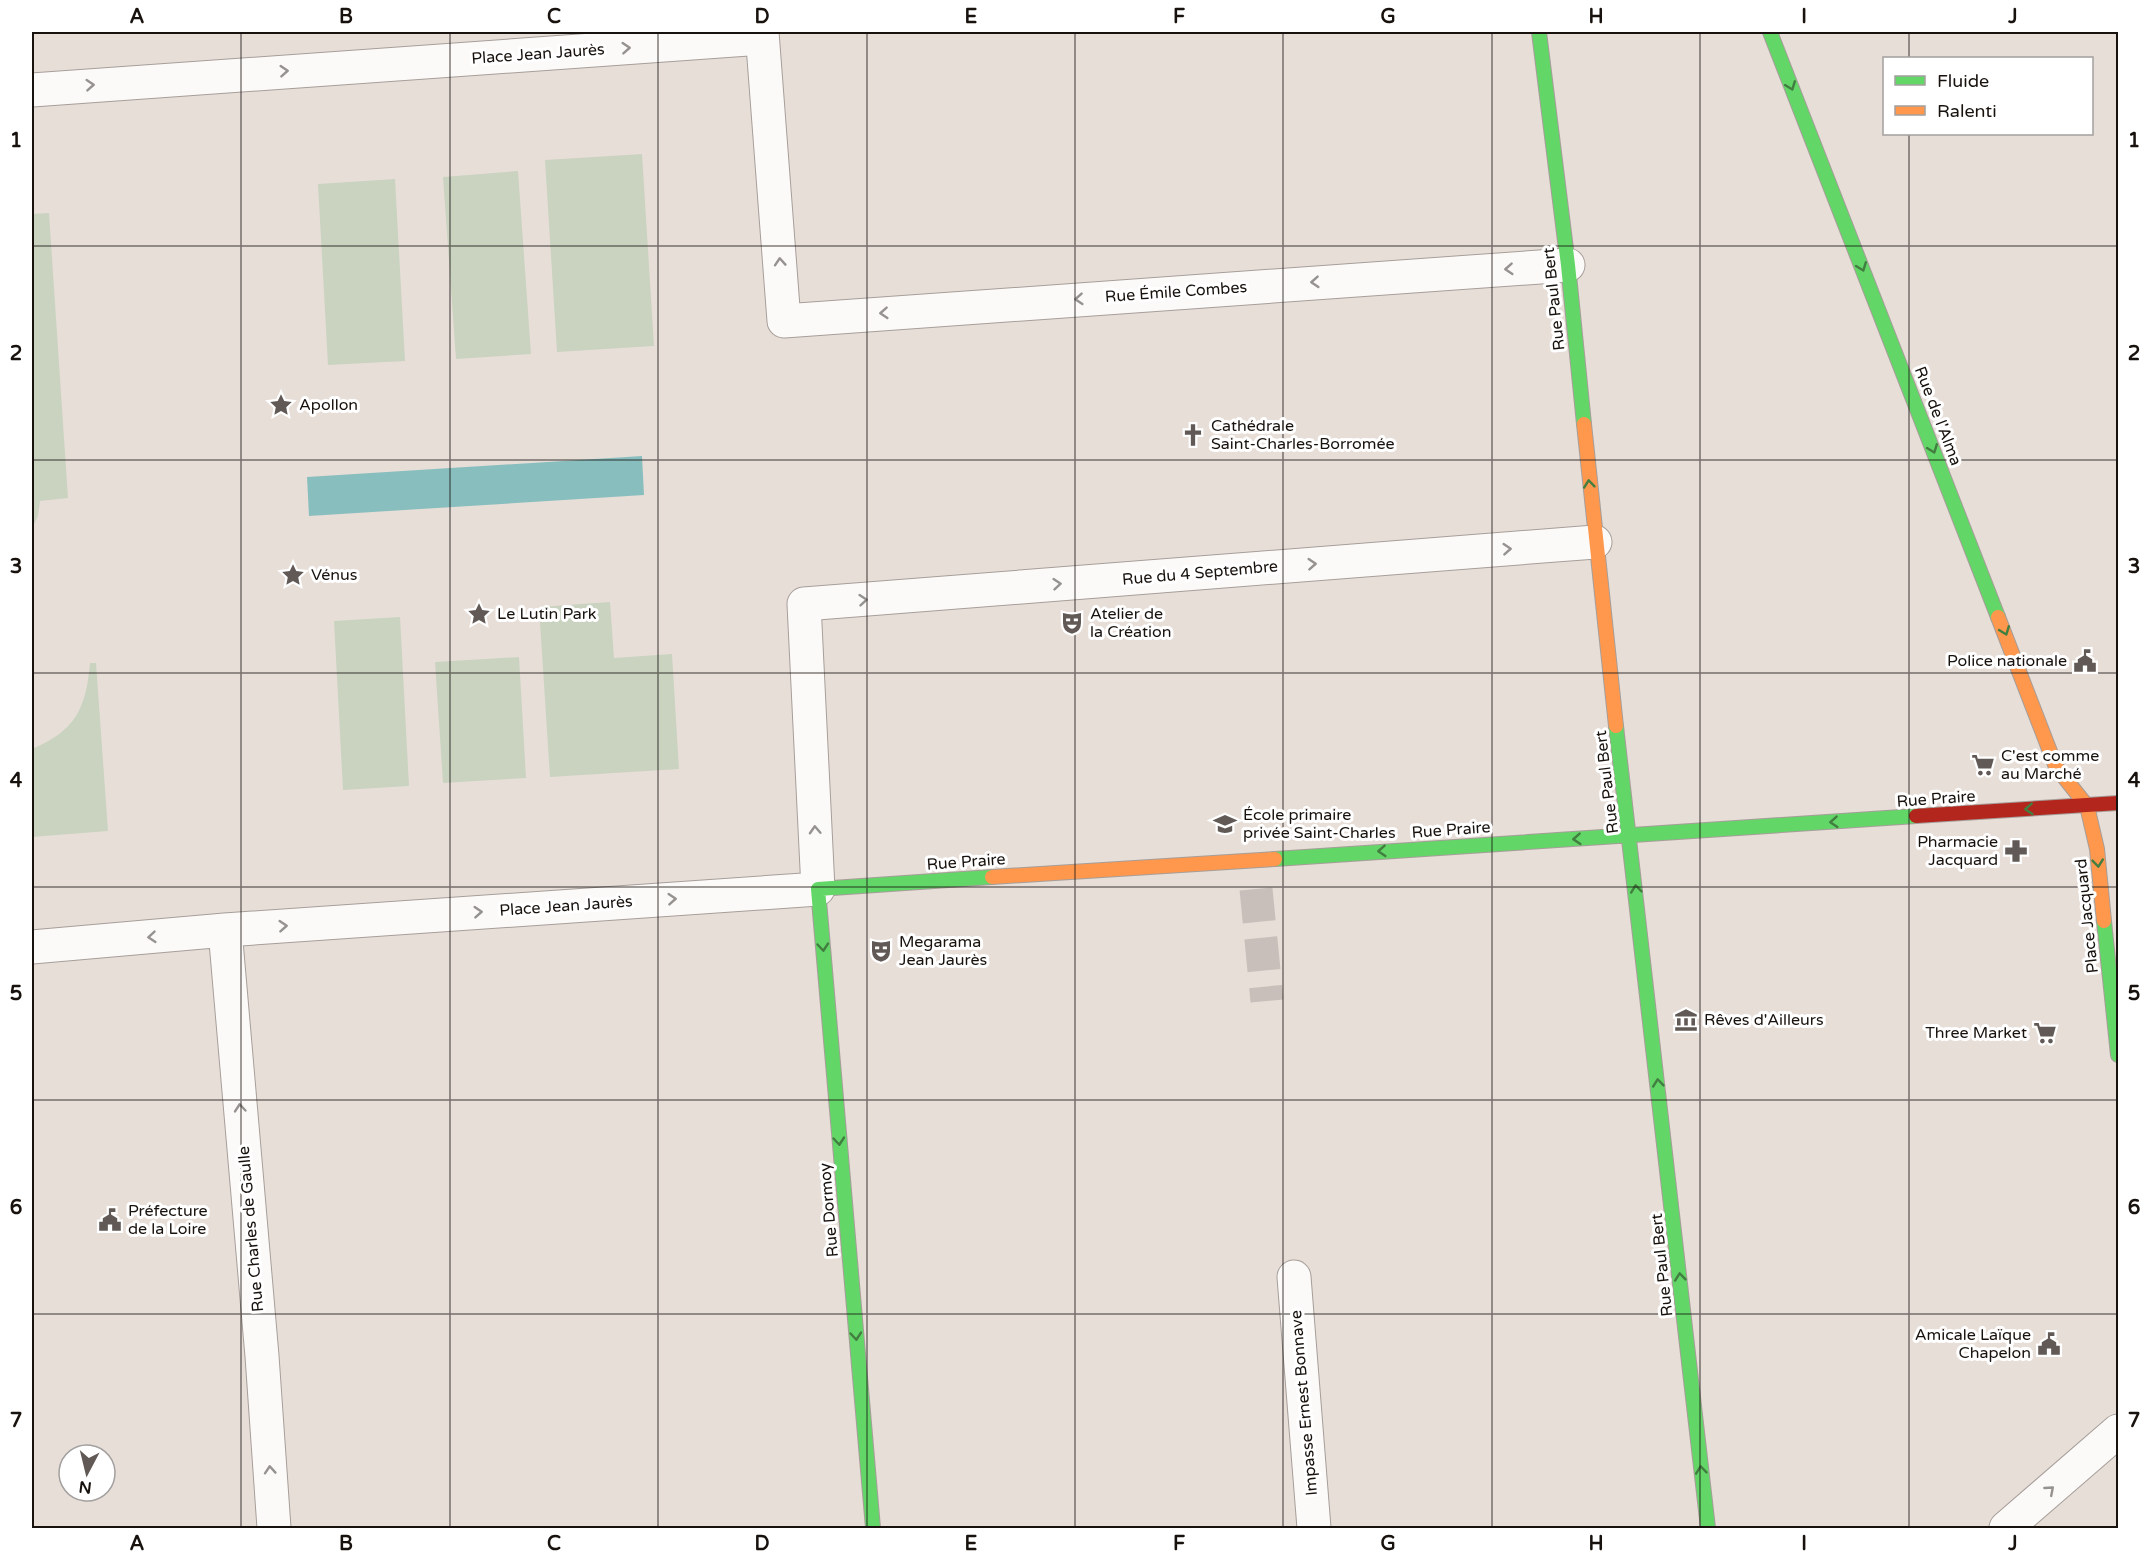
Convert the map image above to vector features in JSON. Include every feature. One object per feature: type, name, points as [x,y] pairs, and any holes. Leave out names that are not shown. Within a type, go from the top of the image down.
[{"type":"street","name":"Rue Paul Bert","points":[[1539,32],[1568,265],[1595,542],[1708,1528]]},
{"type":"street","name":"Rue de l'Alma","points":[[1770,32],[2056,766],[2087,806]]},
{"type":"street","name":"Place Jean Jaurès","points":[[32,90],[764,34],[784,321]]},
{"type":"street","name":"Rue Émile Combes","points":[[784,321],[1568,265]]},
{"type":"street","name":"Rue du 4 Septembre","points":[[818,889],[804,604],[1595,542]]},
{"type":"street","points":[[2087,806],[2118,803]]},
{"type":"street","name":"Rue Praire","points":[[818,889],[2087,806]]},
{"type":"street","name":"Place Jacquard","points":[[2087,806],[2097,849],[2118,1055]]},
{"type":"street","name":"Place Jean Jaurès","points":[[32,948],[225,930],[818,889]]},
{"type":"street","name":"Rue Dormoy","points":[[818,889],[873,1528]]},
{"type":"street","name":"Rue Charles de Gaulle","points":[[225,930],[262,1356],[274,1528]]},
{"type":"street","name":"Impasse Ernest Bonnave","points":[[1294,1277],[1314,1528]]},
{"type":"street","points":[[2006,1528],[2118,1431]]},
{"type":"green space","points":[[642,154],[654,346],[557,352],[545,160]]},
{"type":"green space","points":[[518,171],[531,354],[456,359],[443,177]]},
{"type":"green space","points":[[395,179],[405,361],[328,365],[318,184]]},
{"type":"green space","points":[[49,213],[68,498],[40,501],[38,516],[32,528],[32,214]]},
{"type":"green space","points":[[610,602],[614,658],[672,654],[679,769],[550,777],[539,607]]},
{"type":"green space","points":[[400,617],[409,786],[343,790],[334,621]]},
{"type":"green space","points":[[519,657],[526,778],[443,783],[435,662]]},
{"type":"green space","points":[[90,663],[96,663],[108,831],[32,837],[32,749],[59,734],[76,716],[85,693]]},
{"type":"water","points":[[642,456],[644,495],[309,516],[307,477]]},
{"type":"tunnel","points":[[1256,889],[1267,1001]]},
{"type":"traffic: fast","points":[[1539,32],[1568,265],[1584,424]]},
{"type":"traffic: fast","points":[[1770,32],[1998,617]]},
{"type":"traffic: fast","points":[[1616,726],[1708,1528]]},
{"type":"traffic: fast","points":[[1275,859],[1916,816]]},
{"type":"traffic: fast","points":[[873,1528],[818,889],[992,877]]},
{"type":"traffic: fast","points":[[2104,921],[2118,1055]]},
{"type":"traffic: slow","points":[[1584,424],[1616,726]]},
{"type":"traffic: slow","points":[[1998,617],[2056,767],[2087,806],[2097,849],[2104,921]]},
{"type":"traffic: slow","points":[[992,877],[1275,859]]},
{"type":"traffic: jam","points":[[1916,816],[2118,803]]},
{"type":"place","name":"Apollon","points":[[281,405]]},
{"type":"place","name":"Cathédrale Saint-Charles-Borromée","points":[[1193,435]]},
{"type":"place","name":"Vénus","points":[[293,575]]},
{"type":"place","name":"Le Lutin Park","points":[[479,614]]},
{"type":"place","name":"Atelier de la Création","points":[[1072,623]]},
{"type":"place","name":"Police nationale","points":[[2085,661]]},
{"type":"place","name":"C'est comme au Marché","points":[[1983,765]]},
{"type":"place","name":"École primaire privée Saint-Charles","points":[[1225,824]]},
{"type":"place","name":"Pharmacie Jacquard","points":[[2016,851]]},
{"type":"place","name":"Megarama Jean Jaurès","points":[[881,951]]},
{"type":"place","name":"Rêves d'Ailleurs","points":[[1686,1020]]},
{"type":"place","name":"Three Market","points":[[2045,1033]]},
{"type":"place","name":"Préfecture de la Loire","points":[[110,1220]]},
{"type":"place","name":"Amicale Laïque Chapelon","points":[[2049,1344]]}]
